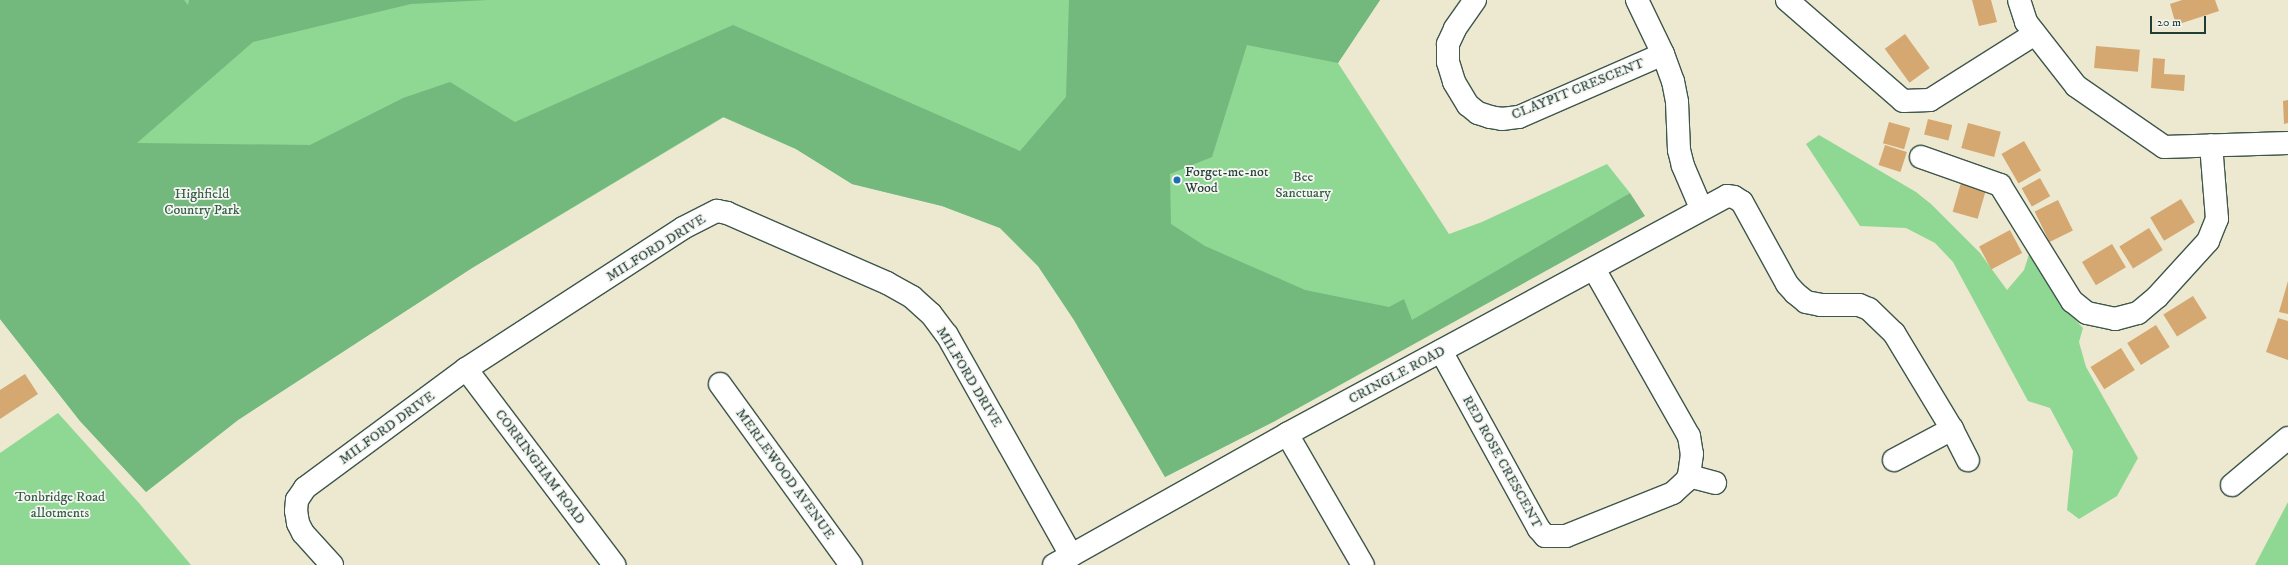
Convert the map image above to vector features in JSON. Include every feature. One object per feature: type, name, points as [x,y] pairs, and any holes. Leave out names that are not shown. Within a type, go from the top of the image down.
[{"type":"street","name":"CLAYPIT CRESCENT","points":[[1475,0],[1448,44],[1448,62],[1454,82],[1468,106],[1478,114],[1502,119],[1519,116],[1663,54]]},
{"type":"street","name":"CLAYPIT CRESCENT","points":[[1637,0],[1663,54],[1673,80],[1677,102],[1680,150],[1683,166],[1701,208]]},
{"type":"street","points":[[1787,0],[1903,101],[1930,100],[2035,34]]},
{"type":"street","points":[[2019,0],[2026,22],[2076,86],[2164,147],[2288,143]]},
{"type":"street","points":[[1921,157],[2000,185],[2072,301],[2087,313],[2115,319],[2138,313],[2157,297],[2208,241],[2216,220],[2211,145]]},
{"type":"street","name":"CRINGLE ROAD","points":[[1063,560],[1287,434],[1594,269],[1701,208],[1727,196],[1734,197],[1742,202],[1787,284],[1795,293],[1806,302],[1821,305],[1859,305],[1869,309],[1894,333],[1952,429]]},
{"type":"street","name":"MILFORD DRIVE","points":[[332,565],[303,533],[298,524],[296,511],[297,500],[305,488],[466,369],[683,228],[717,211],[727,213],[887,283],[912,297],[931,314],[948,335],[1063,560]]},
{"type":"street","points":[[1594,269],[1689,436],[1692,454],[1689,476],[1715,483]]},
{"type":"street","name":"RED ROSE CRESCENT","points":[[1441,351],[1539,529],[1545,536],[1566,536],[1674,493],[1689,476]]},
{"type":"street","name":"CORRINGHAM ROAD","points":[[466,369],[614,565]]},
{"type":"street","name":"MERLEWOOD AVENUE","points":[[720,384],[851,565]]},
{"type":"street","points":[[1894,460],[1952,429],[1968,460]]},
{"type":"street","points":[[1287,434],[1363,565]]},
{"type":"street","points":[[2232,485],[2288,438]]},
{"type":"green space","name":"Highfield Country Park","points":[[0,0],[1380,0],[1338,63],[1449,234],[1482,222],[1607,164],[1630,193],[1275,421],[1165,477],[1074,320],[1038,266],[1000,228],[942,206],[852,184],[796,149],[724,117],[472,268],[238,420],[146,492],[80,421],[0,319]]},
{"type":"green space","name":"Highfield Country Park","points":[[0,0],[184,0],[188,5],[189,0],[488,0],[411,4],[253,42],[137,143],[310,145],[403,98],[450,82],[515,122],[733,25],[1020,151],[1066,97],[1069,0],[1380,0],[1338,63],[1247,45],[1212,157],[1170,174],[1171,224],[1205,246],[1305,290],[1389,307],[1404,299],[1412,320],[1630,193],[1645,216],[1275,421],[1165,477],[1074,320],[1038,266],[1000,228],[942,206],[852,184],[796,149],[723,117],[472,268],[238,420],[146,492],[80,421],[0,319]]},
{"type":"green space","points":[[1819,135],[1916,192],[1931,204],[1980,253],[2007,290],[2024,270],[2031,248],[2058,301],[2083,328],[2079,342],[2086,367],[2138,458],[2117,496],[2079,519],[2067,510],[2073,451],[2050,408],[2028,401],[1953,262],[1935,243],[1906,228],[1860,226],[1806,144]]},
{"type":"green space","name":"Tonbridge Road allotments","points":[[58,413],[139,503],[191,565],[0,565],[0,453]]},
{"type":"green space","points":[[2288,502],[2288,565],[2255,565]]},
{"type":"building","points":[[1972,0],[1991,0],[1997,22],[1979,26]]},
{"type":"building","points":[[2182,0],[2215,0],[2219,11],[2176,25],[2170,4]]},
{"type":"building","points":[[1905,34],[1930,68],[1909,83],[1885,49]]},
{"type":"building","points":[[2096,46],[2140,50],[2138,72],[2094,68]]},
{"type":"building","points":[[2153,58],[2165,59],[2164,74],[2185,75],[2184,91],[2151,88]]},
{"type":"building","points":[[2288,100],[2288,123],[2284,124],[2283,101]]},
{"type":"building","points":[[1928,119],[1952,125],[1948,141],[1924,135]]},
{"type":"building","points":[[1889,122],[1910,128],[1904,149],[1883,143]]},
{"type":"building","points":[[1968,123],[2001,132],[1994,157],[1961,148]]},
{"type":"building","points":[[2024,141],[2041,170],[2018,183],[2001,154]]},
{"type":"building","points":[[1885,145],[1907,152],[1900,172],[1879,165]]},
{"type":"building","points":[[2040,178],[2050,196],[2032,207],[2022,188]]},
{"type":"building","points":[[1962,179],[1987,186],[1978,219],[1953,212]]},
{"type":"building","points":[[2181,199],[2195,222],[2164,241],[2150,218]]},
{"type":"building","points":[[2058,200],[2073,231],[2050,242],[2035,211]]},
{"type":"building","points":[[2149,228],[2163,250],[2133,269],[2119,247]]},
{"type":"building","points":[[2010,230],[2022,253],[1991,269],[1979,246]]},
{"type":"building","points":[[2112,244],[2126,267],[2096,285],[2082,262]]},
{"type":"building","points":[[2288,281],[2288,314],[2279,312]]},
{"type":"building","points":[[2193,296],[2207,318],[2177,337],[2163,315]]},
{"type":"building","points":[[2278,318],[2288,321],[2288,360],[2266,352]]},
{"type":"building","points":[[2156,325],[2170,347],[2141,365],[2127,343]]},
{"type":"building","points":[[2121,348],[2135,370],[2104,389],[2090,367]]},
{"type":"building","points":[[25,374],[38,394],[0,419],[0,390]]},
{"type":"place","name":"Forget-me-not Wood","points":[[1177,180]]},
{"type":"park label","name":"Bee Sanctuary","points":[[1303,186]]}]
